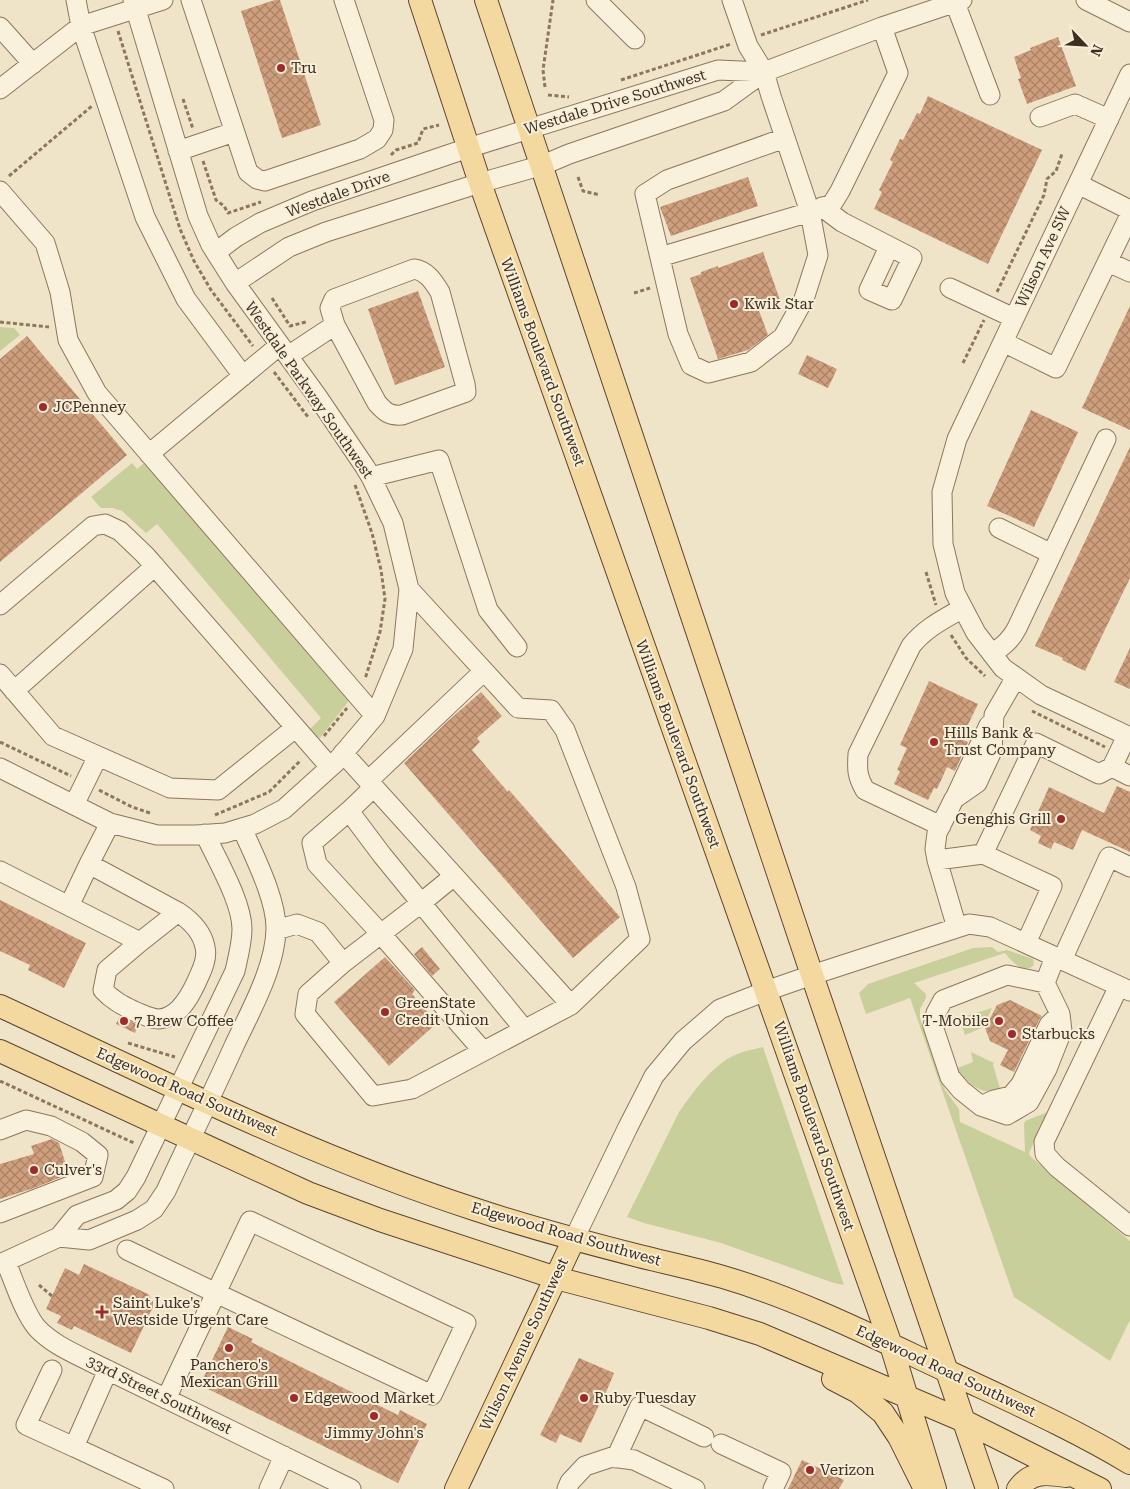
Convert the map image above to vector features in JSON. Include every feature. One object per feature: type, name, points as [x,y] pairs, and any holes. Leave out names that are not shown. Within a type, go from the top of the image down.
[{"type":"main road","name":"Williams Boulevard Southwest","points":[[420,0],[480,183],[891,1345],[935,1489]]},
{"type":"main road","points":[[486,0],[812,975],[987,1489]]},
{"type":"main road","name":"Edgewood Road Southwest","points":[[0,1006],[208,1103],[325,1154],[396,1182],[474,1210],[574,1239],[722,1277],[777,1295],[891,1345],[1050,1419],[1130,1463]]},
{"type":"main road","points":[[0,1052],[308,1193],[556,1278],[760,1334],[964,1422],[1100,1489]]},
{"type":"main road","name":"Wilson Avenue Southwest","points":[[456,1489],[574,1239]]},
{"type":"main road","points":[[760,1334],[820,1372],[858,1392],[883,1413],[899,1438],[925,1489]]},
{"type":"main road","points":[[1018,1489],[1032,1476],[1048,1473],[1078,1478]]},
{"type":"street","points":[[76,0],[81,26],[145,218],[186,299],[243,376]]},
{"type":"street","points":[[0,89],[81,26],[113,16],[134,4],[164,0]]},
{"type":"street","points":[[191,0],[248,172],[265,182],[360,149],[377,139],[383,130],[384,120],[344,0]]},
{"type":"street","points":[[596,0],[635,39]]},
{"type":"street","points":[[732,0],[746,40],[764,72],[785,138],[816,210],[818,255],[804,299],[782,337],[751,362],[708,373],[691,365],[678,334],[645,194],[667,180],[785,138]]},
{"type":"street","points":[[1086,0],[1130,22]]},
{"type":"street","points":[[957,1],[990,95]]},
{"type":"street","name":"Westdale Drive Southwest","points":[[480,183],[542,165],[724,101],[764,72],[882,27],[935,4],[957,1]]},
{"type":"street","name":"Westdale Parkway Southwest","points":[[0,768],[110,823],[157,835],[225,833],[242,828],[255,824],[284,809],[343,753],[375,716],[403,649],[409,589],[393,523],[363,477],[317,396],[235,283],[216,252],[198,216],[134,4]]},
{"type":"street","points":[[0,27],[33,64]]},
{"type":"street","points":[[660,257],[832,204],[898,74],[882,27]]},
{"type":"street","name":"Westdale Drive Southwest","points":[[468,148],[718,70],[764,72]]},
{"type":"street","name":"Wilson Ave SW","points":[[1128,736],[1041,695],[1003,668],[992,654],[976,632],[955,593],[943,544],[942,492],[957,439],[1130,74]]},
{"type":"street","points":[[1040,117],[1075,104],[1109,119]]},
{"type":"street","points":[[178,151],[234,132]]},
{"type":"street","name":"Westdale Drive","points":[[216,252],[260,222],[312,201],[468,148]]},
{"type":"street","name":"Westdale Drive","points":[[235,283],[289,247],[326,232],[480,183]]},
{"type":"street","points":[[1078,184],[1130,210]]},
{"type":"street","points":[[1,186],[45,243],[60,292],[68,340],[98,393],[375,716]]},
{"type":"street","points":[[816,210],[889,247]]},
{"type":"street","points":[[1003,342],[1056,368],[1130,216]]},
{"type":"street","points":[[1108,262],[1130,272]]},
{"type":"street","points":[[414,269],[420,270],[432,279],[440,292],[466,392],[402,415],[392,416],[385,412],[377,403],[334,321],[330,308],[334,299],[414,269]]},
{"type":"street","points":[[950,288],[1014,318]]},
{"type":"street","points":[[149,454],[264,359],[284,350],[334,321]]},
{"type":"street","points":[[992,654],[1011,639],[1106,439]]},
{"type":"street","points":[[363,477],[439,460],[488,610],[517,647]]},
{"type":"street","points":[[0,605],[93,526],[105,524],[120,531],[155,566],[330,767]]},
{"type":"street","points":[[999,528],[1052,554]]},
{"type":"street","points":[[14,691],[155,566]]},
{"type":"street","points":[[409,589],[518,708],[551,710],[565,730],[626,886],[640,939],[571,1005],[412,1089],[373,1096],[304,1014],[308,994],[343,963],[454,876]]},
{"type":"street","points":[[941,826],[864,790],[858,778],[858,754],[911,646],[919,636],[932,626],[963,608]]},
{"type":"street","points":[[483,1051],[317,864],[312,843],[349,811],[371,784],[484,671]]},
{"type":"street","points":[[0,674],[52,736],[170,788],[218,790],[295,728]]},
{"type":"street","points":[[957,928],[937,860],[935,848],[938,834],[954,799],[976,783],[992,751],[994,715],[1016,677]]},
{"type":"street","points":[[983,854],[1036,743],[1099,774],[1112,767],[1128,736]]},
{"type":"street","points":[[343,753],[571,1005]]},
{"type":"street","points":[[74,805],[98,756]]},
{"type":"street","points":[[1112,767],[1130,776]]},
{"type":"street","points":[[349,811],[382,855],[524,1029]]},
{"type":"street","points":[[69,906],[110,823]]},
{"type":"street","points":[[59,1237],[89,1240],[137,1220],[154,1208],[166,1191],[259,995],[272,958],[276,930],[275,912],[242,828]]},
{"type":"street","points":[[3,1263],[59,1237],[77,1215],[116,1200],[127,1192],[136,1177],[235,971],[241,945],[242,926],[238,905],[205,834]]},
{"type":"street","points":[[937,860],[983,854],[1052,886],[1026,943]]},
{"type":"street","points":[[1045,984],[1110,858],[1130,867]]},
{"type":"street","points":[[89,864],[178,912],[194,952],[193,960],[177,995],[170,1002],[153,1008],[122,994],[108,985],[107,970],[178,912]]},
{"type":"street","points":[[0,871],[140,942]]},
{"type":"street","points":[[276,930],[297,924],[318,932],[343,963]]},
{"type":"street","name":"Wilson Avenue Southwest","points":[[574,1239],[654,1076],[683,1041],[720,1009],[812,975],[968,924],[990,927],[1124,988]]},
{"type":"street","points":[[1007,975],[1045,984],[1060,1014],[1062,1031],[1047,1070],[1029,1102],[1007,1115],[981,1106],[961,1090],[950,1077],[933,1026],[936,1013],[943,1000],[1007,975]]},
{"type":"street","points":[[1124,988],[1044,1142],[1045,1154],[1057,1167],[1130,1226]]},
{"type":"street","points":[[0,1213],[93,1178],[98,1155],[82,1142],[51,1126],[26,1120],[5,1124]]},
{"type":"street","points":[[128,1250],[216,1293],[432,1395],[466,1323],[250,1221],[216,1293],[166,1399]]},
{"type":"street","name":"33rd Street Southwest","points":[[3,1263],[27,1312],[37,1327],[55,1343],[351,1489]]},
{"type":"street","points":[[52,1370],[26,1425],[164,1489]]},
{"type":"street","points":[[74,1447],[108,1370]]},
{"type":"street","points":[[616,1458],[640,1406],[781,1472],[774,1489]]},
{"type":"street","points":[[269,1489],[284,1456]]},
{"type":"street","points":[[567,1489],[570,1482],[585,1466],[612,1457],[634,1460],[695,1489]]},
{"type":"path","points":[[545,87],[543,70],[553,0]]},
{"type":"path","points":[[614,82],[868,0]]},
{"type":"path","points":[[113,16],[180,229],[194,261],[211,290],[309,418]]},
{"type":"path","points":[[548,95],[568,97],[577,94]]},
{"type":"path","points":[[183,99],[216,200],[224,206],[228,213],[265,201]]},
{"type":"path","points":[[1,186],[90,106],[100,105]]},
{"type":"path","points":[[385,161],[396,150],[418,143],[423,129],[439,125]]},
{"type":"path","points":[[963,363],[1044,195],[1047,179],[1056,171],[1062,154]]},
{"type":"path","points":[[578,177],[583,191],[600,195]]},
{"type":"path","points":[[272,298],[290,326],[334,321]]},
{"type":"path","points":[[0,322],[66,328]]},
{"type":"path","points":[[209,816],[217,815],[269,792],[313,748],[351,703],[367,677],[380,632],[385,599],[381,570],[372,534],[355,488],[363,477]]},
{"type":"path","points":[[0,742],[132,807],[154,815]]},
{"type":"path","points":[[0,1081],[137,1145]]},
{"type":"path","points":[[39,1286],[52,1296]]},
{"type":"green space","points":[[0,327],[14,328],[20,335],[0,351]]},
{"type":"green space","points":[[148,460],[351,698],[320,738],[309,730],[321,718],[157,524],[146,533],[122,511],[112,508],[101,508],[91,497],[132,463],[137,469]]},
{"type":"green space","points":[[992,947],[998,952],[1007,950],[1033,959],[1034,965],[1030,968],[1022,968],[1014,963],[1005,953],[914,983],[926,994],[920,1009],[920,1018],[945,1090],[959,1109],[960,1122],[1025,1152],[1025,1121],[1048,1112],[1029,1153],[1030,1156],[1130,1241],[1130,1320],[1110,1361],[1014,1297],[910,998],[866,1014],[859,993],[868,984],[973,948]]},
{"type":"green space","points":[[992,1008],[984,1027],[965,1035],[959,1018]]},
{"type":"green space","points":[[763,1047],[844,1285],[721,1243],[627,1217],[679,1112],[698,1086],[731,1057]]},
{"type":"green space","points":[[971,1052],[994,1063],[1001,1092],[979,1089],[955,1069],[973,1062]]},
{"type":"building","name":"Tru","points":[[280,0],[321,125],[282,138],[241,11]]},
{"type":"building","points":[[1058,37],[1076,86],[1027,104],[1018,79],[1021,78],[1014,57],[1031,50],[1030,48]]},
{"type":"building","points":[[928,96],[1042,150],[988,264],[874,209],[882,192],[879,190],[893,162],[890,160],[900,139],[903,140],[917,113],[920,114]]},
{"type":"building","points":[[748,177],[758,206],[671,236],[660,207]]},
{"type":"building","name":"Kwik Star","points":[[763,252],[780,300],[758,308],[768,335],[748,350],[718,359],[690,278],[701,274],[701,272]]},
{"type":"building","points":[[418,291],[445,367],[395,385],[368,309]]},
{"type":"building","points":[[1130,306],[1130,430],[1082,408]]},
{"type":"building","name":"JCPenney","points":[[27,336],[127,455],[0,562],[0,359]]},
{"type":"building","points":[[807,355],[837,369],[828,388],[798,374]]},
{"type":"building","points":[[1031,410],[1078,432],[1034,527],[987,506]]},
{"type":"building","points":[[1130,447],[1130,578],[1085,671],[1062,660],[1063,658],[1035,646]]},
{"type":"building","points":[[1130,648],[1130,689],[1114,682]]},
{"type":"building","name":"Hills Bank & Trust Company","points":[[929,681],[978,704],[961,739],[968,742],[955,771],[947,767],[937,789],[934,788],[928,800],[894,784],[900,771],[897,770],[907,748],[900,745]]},
{"type":"building","points":[[481,692],[502,716],[477,738],[480,742],[472,750],[620,917],[573,958],[404,763]]},
{"type":"building","points":[[1117,786],[1130,792],[1130,852],[1082,830],[1073,850],[1054,842],[1051,849],[1038,843],[1041,836],[1030,830],[1049,787],[1104,813]]},
{"type":"building","points":[[0,900],[86,943],[64,988],[28,970],[30,965],[0,951]]},
{"type":"building","points":[[422,947],[440,969],[432,976],[414,954]]},
{"type":"building","name":"GreenState Credit Union","points":[[385,957],[415,990],[412,994],[437,1023],[389,1066],[334,1002]]},
{"type":"building","name":"Starbucks","points":[[1010,1000],[1042,1016],[1014,1072],[1000,1065],[1008,1050],[990,1041],[985,1028],[997,1005]]},
{"type":"building","points":[[120,1016],[138,1025],[135,1033],[116,1024]]},
{"type":"building","name":"Culver's","points":[[52,1139],[59,1143],[69,1174],[0,1199],[0,1164],[34,1154],[31,1146]]},
{"type":"building","name":"Saint Luke's Westside Urgent Care","points":[[84,1264],[148,1294],[151,1298],[153,1307],[131,1353],[74,1326],[72,1330],[57,1323],[61,1316],[46,1309],[65,1268],[79,1275]]},
{"type":"building","name":"Edgewood Market","points":[[228,1327],[253,1339],[251,1342],[398,1415],[400,1410],[427,1424],[398,1483],[200,1385]]},
{"type":"building","name":"Ruby Tuesday","points":[[579,1358],[614,1373],[602,1402],[581,1443],[560,1434],[556,1443],[540,1435]]},
{"type":"building","name":"Verizon","points":[[802,1460],[844,1480],[839,1489],[788,1489]]},
{"type":"place","name":"Tru","points":[[281,68]]},
{"type":"place","name":"Kwik Star","points":[[734,304]]},
{"type":"place","name":"JCPenney","points":[[43,407]]},
{"type":"place","name":"Hills Bank & Trust Company","points":[[934,742]]},
{"type":"place","name":"Genghis Grill","points":[[1061,819]]},
{"type":"place","name":"GreenState Credit Union","points":[[385,1012]]},
{"type":"place","name":"7 Brew Coffee","points":[[124,1021]]},
{"type":"place","name":"T-Mobile","points":[[999,1021]]},
{"type":"place","name":"Starbucks","points":[[1012,1034]]},
{"type":"place","name":"Culver's","points":[[34,1170]]},
{"type":"place","name":"Saint Luke's Westside Urgent Care","points":[[102,1312]]},
{"type":"place","name":"Panchero's Mexican Grill","points":[[229,1348]]},
{"type":"place","name":"Edgewood Market","points":[[294,1398]]},
{"type":"place","name":"Ruby Tuesday","points":[[584,1398]]},
{"type":"place","name":"Jimmy John's","points":[[374,1416]]},
{"type":"place","name":"Verizon","points":[[810,1470]]}]
